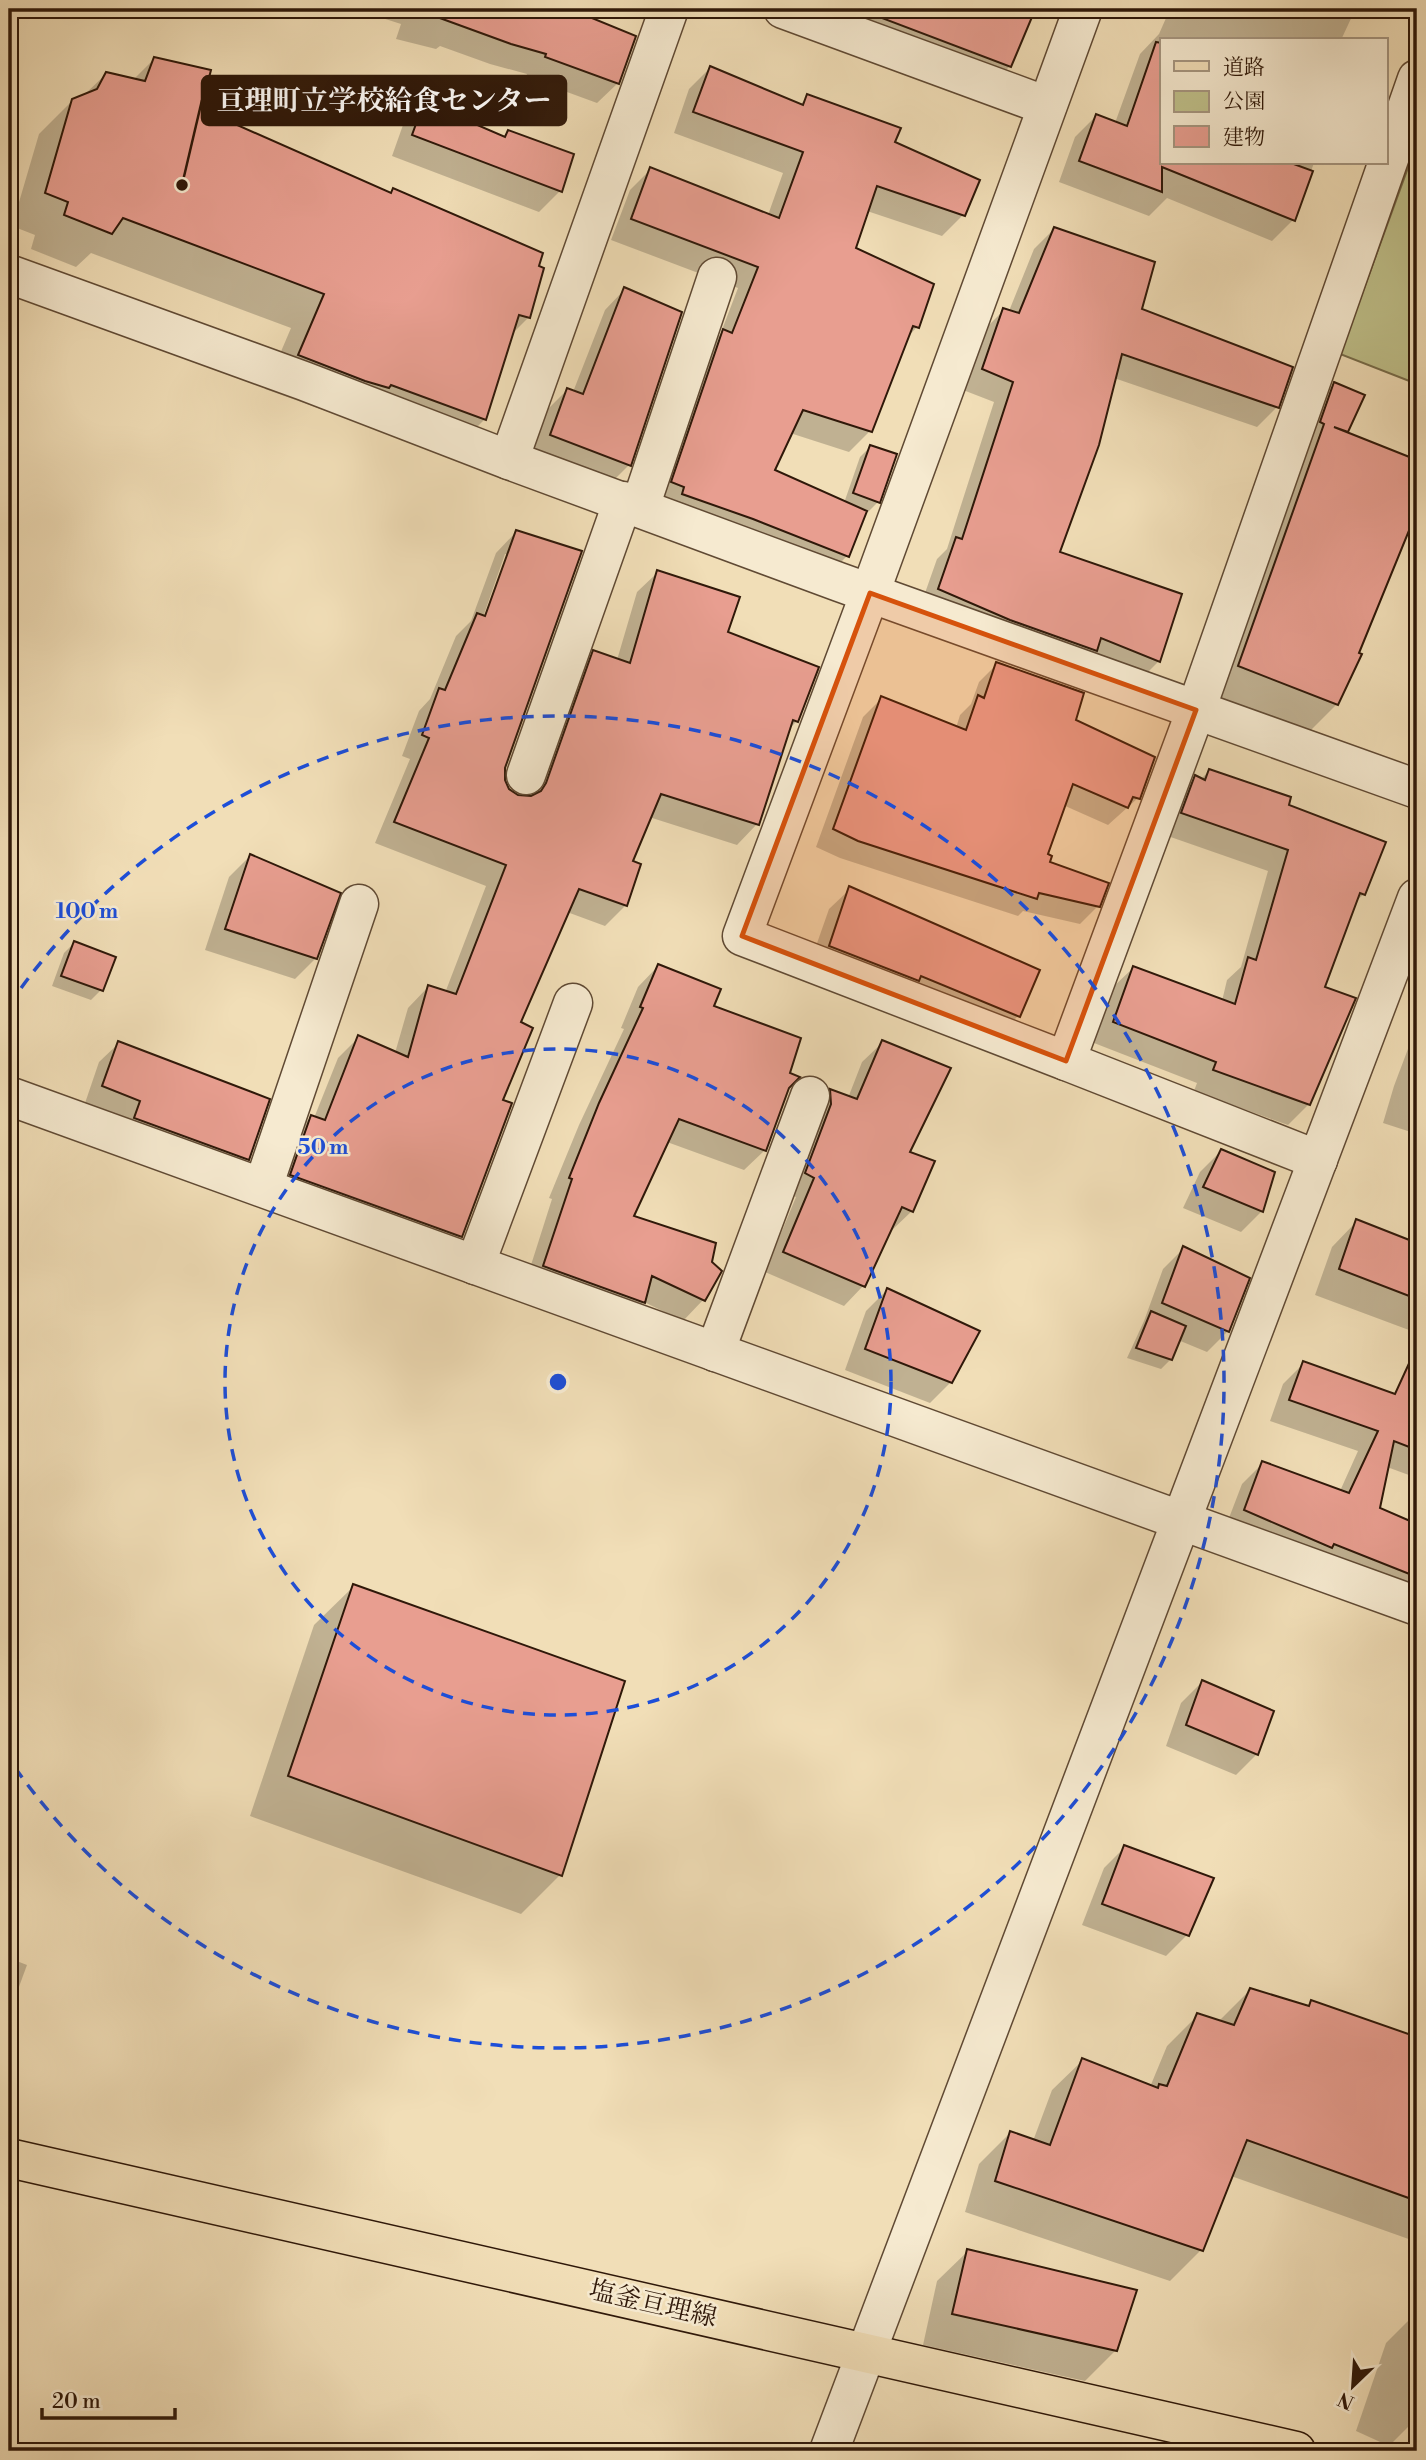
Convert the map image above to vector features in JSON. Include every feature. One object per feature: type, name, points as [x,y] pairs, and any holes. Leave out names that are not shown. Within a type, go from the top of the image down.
[{"type":"main road","name":"塩釜亘理線","points":[[9,2158],[1296,2451]]},
{"type":"street","points":[[509,460],[669,9]]},
{"type":"street","points":[[783,9],[1047,106]]},
{"type":"street","points":[[1083,9],[742,936],[1318,1160]]},
{"type":"street","points":[[1388,162],[1417,79]]},
{"type":"street","points":[[1066,1061],[1196,710],[1387,164]]},
{"type":"street","points":[[9,274],[304,381],[870,593],[1417,789]]},
{"type":"street","points":[[526,775],[717,277]]},
{"type":"street","points":[[830,2451],[1417,898]]},
{"type":"street","points":[[263,1188],[359,904]]},
{"type":"street","points":[[475,1265],[573,1003]]},
{"type":"street","points":[[9,1096],[1417,1606]]},
{"type":"street","points":[[715,1352],[810,1096]]},
{"type":"highlighted area","points":[[870,593],[1196,710],[1066,1061],[742,936]]},
{"type":"green space","points":[[1417,143],[1417,384],[1340,354]]},
{"type":"building","points":[[426,9],[570,9],[636,36],[619,84],[545,57],[546,54],[426,13]]},
{"type":"building","points":[[867,9],[1012,9],[1032,17],[1011,67],[866,12]]},
{"type":"building","points":[[1156,42],[1160,43],[1160,164],[1294,164],[1313,171],[1295,221],[1162,167],[1162,192],[1079,161],[1096,114],[1127,126]]},
{"type":"building","points":[[154,57],[211,70],[201,109],[391,193],[393,188],[543,253],[539,266],[544,268],[530,318],[519,315],[486,420],[391,385],[389,388],[365,381],[298,355],[324,294],[123,218],[112,234],[64,215],[68,202],[45,193],[72,99],[97,89],[106,72],[145,81]]},
{"type":"building","points":[[710,66],[803,105],[807,94],[901,128],[895,142],[980,180],[965,216],[877,186],[856,248],[934,284],[919,328],[913,326],[872,432],[803,410],[775,470],[867,511],[849,557],[682,494],[684,487],[671,482],[723,329],[732,333],[758,267],[631,219],[650,167],[779,218],[803,152],[693,112]]},
{"type":"building","points":[[424,102],[505,137],[508,130],[574,154],[562,192],[412,135]]},
{"type":"building","points":[[1054,227],[1155,262],[1142,309],[1293,367],[1279,408],[1122,354],[1099,445],[1060,552],[1182,594],[1160,662],[1101,638],[1097,651],[1010,620],[938,589],[956,537],[962,539],[1013,382],[982,369],[1003,308],[1019,313]]},
{"type":"building","points":[[624,287],[682,312],[631,466],[550,435],[567,388],[583,394]]},
{"type":"building","points":[[1334,382],[1365,395],[1348,432],[1334,427],[1417,460],[1417,511],[1359,653],[1362,654],[1338,705],[1238,666],[1324,424],[1320,422]]},
{"type":"building","points":[[870,445],[897,454],[880,503],[853,493]]},
{"type":"building","points":[[516,530],[582,551],[505,768],[505,780],[509,789],[518,795],[531,796],[541,791],[546,783],[593,650],[630,663],[657,570],[740,597],[728,632],[819,667],[798,722],[793,720],[759,825],[661,794],[633,861],[641,864],[627,906],[579,889],[521,1022],[533,1028],[503,1100],[512,1103],[462,1237],[290,1175],[311,1115],[325,1120],[358,1035],[408,1057],[428,985],[456,994],[506,865],[394,822],[429,738],[422,735],[439,688],[445,690],[477,613],[485,616]]},
{"type":"building","points":[[996,662],[1084,693],[1076,720],[1155,757],[1140,799],[1133,797],[1128,808],[1073,784],[1048,854],[1052,856],[1050,862],[1109,883],[1100,907],[1039,893],[1037,899],[858,841],[833,829],[881,696],[966,730],[978,695],[984,698]]},
{"type":"building","points":[[1209,769],[1291,797],[1289,805],[1386,842],[1365,895],[1360,893],[1325,987],[1356,998],[1310,1105],[1213,1070],[1216,1062],[1113,1022],[1133,966],[1235,1004],[1248,957],[1256,960],[1288,850],[1181,813],[1195,775],[1205,780]]},
{"type":"building","points":[[250,854],[341,893],[317,959],[225,929]]},
{"type":"building","points":[[849,886],[1040,970],[1020,1017],[921,976],[919,981],[829,946]]},
{"type":"building","points":[[74,941],[116,957],[103,991],[61,976]]},
{"type":"building","points":[[658,964],[721,989],[714,1006],[801,1038],[790,1073],[800,1077],[789,1088],[766,1151],[679,1119],[634,1216],[716,1243],[712,1262],[722,1271],[705,1301],[652,1276],[645,1303],[543,1266],[572,1179],[569,1178],[599,1103],[643,1008],[640,1007]]},
{"type":"building","points":[[882,1040],[951,1068],[910,1152],[935,1161],[913,1212],[902,1207],[865,1287],[783,1252],[814,1178],[805,1173],[831,1104],[830,1089],[857,1099]]},
{"type":"building","points":[[118,1041],[270,1099],[249,1160],[134,1118],[140,1101],[102,1086]]},
{"type":"building","points":[[1221,1149],[1275,1172],[1263,1212],[1203,1187]]},
{"type":"building","points":[[1356,1219],[1417,1243],[1417,1299],[1339,1269]]},
{"type":"building","points":[[1183,1246],[1250,1278],[1229,1332],[1162,1303]]},
{"type":"building","points":[[887,1288],[980,1331],[952,1383],[865,1349]]},
{"type":"building","points":[[1151,1311],[1186,1326],[1172,1360],[1136,1348]]},
{"type":"building","points":[[1417,1346],[1417,1450],[1394,1441],[1380,1508],[1417,1524],[1417,1577],[1334,1544],[1332,1548],[1244,1510],[1262,1461],[1349,1493],[1378,1431],[1289,1400],[1303,1361],[1395,1394]]},
{"type":"building","points":[[353,1584],[625,1681],[562,1876],[288,1776]]},
{"type":"building","points":[[1202,1680],[1274,1711],[1258,1755],[1186,1725]]},
{"type":"building","points":[[1124,1845],[1214,1878],[1189,1936],[1102,1904]]},
{"type":"building","points":[[1250,1988],[1309,2006],[1311,2000],[1417,2037],[1417,2201],[1247,2140],[1203,2251],[995,2181],[1010,2131],[1050,2145],[1082,2058],[1158,2088],[1159,2084],[1167,2086],[1197,2013],[1234,2025]]},
{"type":"building","points":[[967,2249],[1137,2290],[1117,2351],[952,2314]]},
{"type":"place","name":"亘理町立学校給食センター","points":[[182,185]]}]
